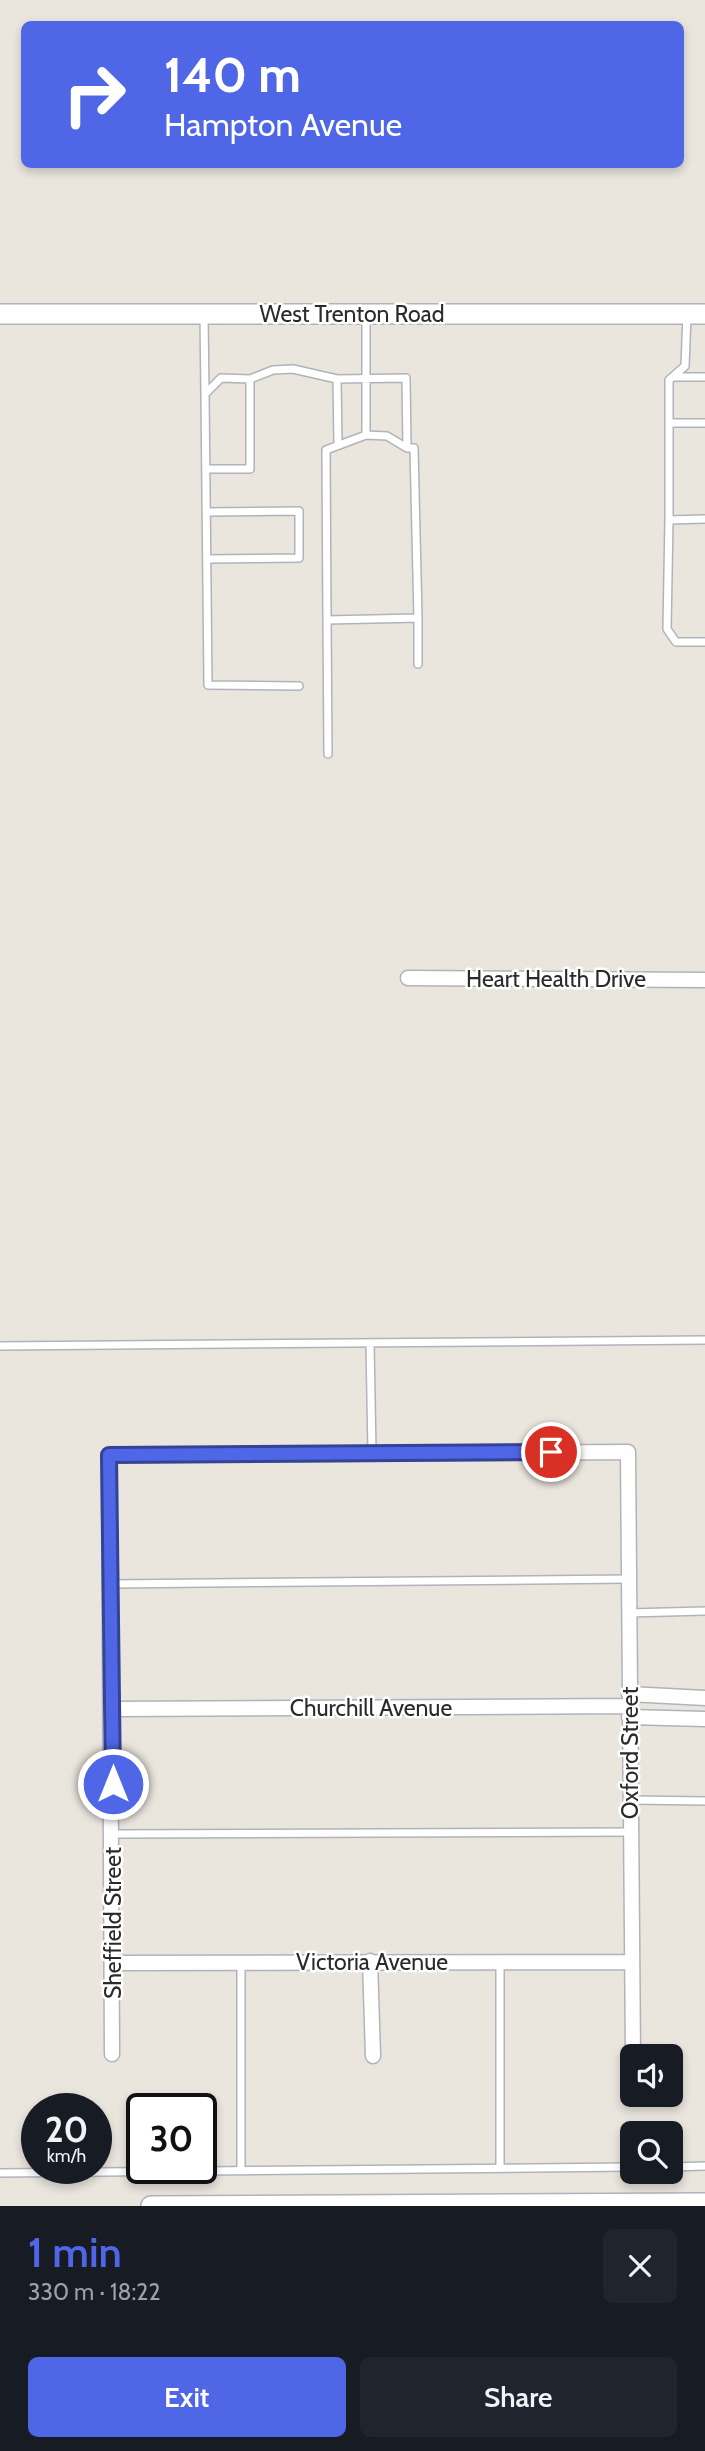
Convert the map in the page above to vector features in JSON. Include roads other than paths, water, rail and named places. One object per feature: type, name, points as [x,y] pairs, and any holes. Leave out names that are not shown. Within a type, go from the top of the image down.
[{"type":"main road","name":"West Trenton Road","points":[[0,314],[696,314]]},
{"type":"main road","points":[[151,2206],[705,2203]]},
{"type":"street","name":"Heart Health Drive","points":[[408,978],[705,980]]},
{"type":"street","name":"Oxford Street","points":[[372,1453],[628,1451],[633,2044]]},
{"type":"street","name":"Sheffield Street","points":[[112,2054],[113,1834],[109,1455],[372,1453]]},
{"type":"street","name":"Churchill Avenue","points":[[112,1709],[629,1706],[705,1698]]},
{"type":"street","name":"Churchill Avenue","points":[[629,1706],[705,1719]]},
{"type":"street","points":[[370,1961],[373,2056]]},
{"type":"street","name":"Victoria Avenue","points":[[113,1964],[631,1962]]},
{"type":"lane","points":[[204,314],[208,685],[299,686]]},
{"type":"lane","points":[[366,314],[366,435]]},
{"type":"lane","points":[[696,314],[685,366],[672,377],[668,390],[667,629],[676,642],[705,642]]},
{"type":"lane","points":[[205,394],[221,378],[250,379],[273,370],[293,369],[337,379],[406,378],[407,448]]},
{"type":"lane","points":[[672,377],[705,377]]},
{"type":"lane","points":[[206,469],[250,469],[250,379]]},
{"type":"lane","points":[[337,379],[338,445]]},
{"type":"lane","points":[[669,423],[705,423]]},
{"type":"lane","points":[[328,754],[326,450],[366,435],[387,436],[407,448],[414,448],[418,664]]},
{"type":"lane","points":[[206,512],[299,511],[299,558],[206,559]]},
{"type":"lane","points":[[669,520],[705,519]]},
{"type":"lane","points":[[327,620],[418,618]]},
{"type":"lane","points":[[0,1346],[705,1340]]},
{"type":"lane","points":[[370,1343],[372,1453]]},
{"type":"lane","points":[[111,1584],[628,1579]]},
{"type":"lane","points":[[628,1613],[705,1611]]},
{"type":"lane","points":[[630,1800],[705,1801]]},
{"type":"lane","points":[[113,1834],[630,1832]]},
{"type":"lane","points":[[241,1963],[241,2171]]},
{"type":"lane","points":[[500,1963],[500,2168]]},
{"type":"lane","points":[[683,2167],[705,2166]]},
{"type":"lane","points":[[0,2173],[620,2167]]}]
